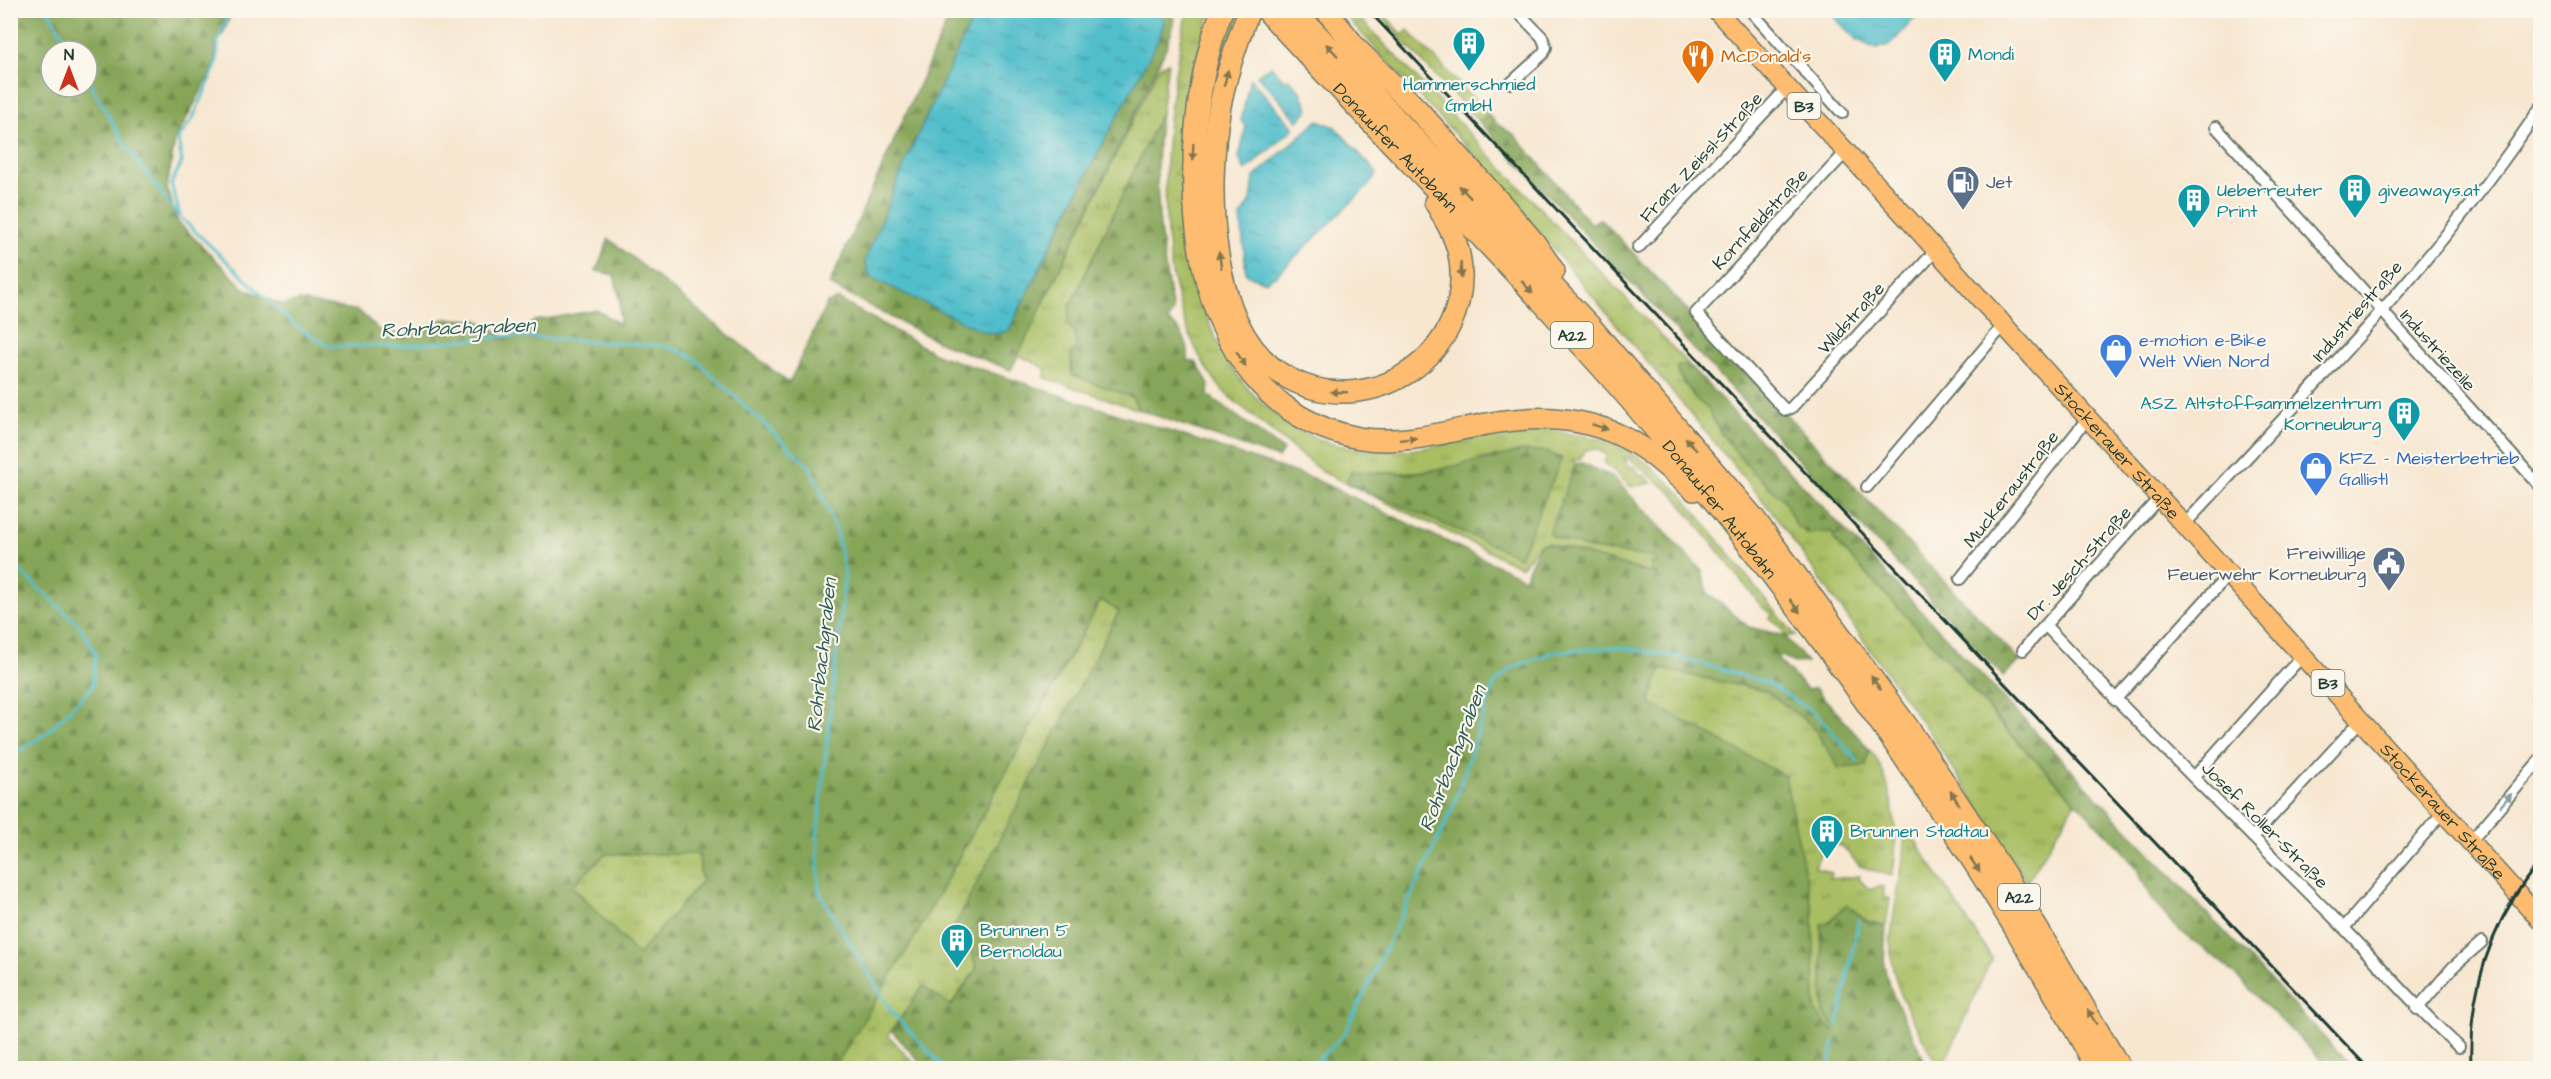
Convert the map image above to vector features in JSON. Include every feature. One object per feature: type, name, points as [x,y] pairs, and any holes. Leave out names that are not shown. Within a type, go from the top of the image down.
[{"type":"highway","points":[[1222,10],[1202,75],[1197,111],[1193,166],[1197,224],[1205,268],[1219,317],[1241,361],[1261,386],[1275,399],[1306,420],[1361,438],[1413,439],[1526,417],[1554,417],[1596,426],[1642,447],[1721,510]]},
{"type":"highway","points":[[1249,10],[1230,63],[1220,106],[1214,169],[1215,224],[1224,279],[1239,326],[1254,350],[1279,373],[1321,391],[1344,393],[1368,391],[1407,376],[1433,353],[1443,339],[1458,305],[1460,261],[1449,224],[1416,168]]},
{"type":"highway","name":"Donauufer Autobahn","points":[[1294,10],[1591,327],[1754,518],[1910,730],[2006,876],[2120,1068]]},
{"type":"highway","points":[[1326,10],[1357,49],[1417,109],[1520,225],[1591,327]]},
{"type":"highway","name":"Donauufer Autobahn","points":[[1268,13],[1578,342],[1721,510],[1885,728],[1989,886],[2097,1068]]},
{"type":"main road","name":"Stockerauer Straße","points":[[1716,10],[2541,919]]},
{"type":"street","points":[[1511,83],[1546,50],[1542,37],[1516,10]]},
{"type":"street","points":[[1750,10],[1842,113]]},
{"type":"street","name":"Franz Zeissl-Straße","points":[[1638,248],[1787,88]]},
{"type":"street","name":"Industriestraße","points":[[2184,525],[2381,312],[2473,201],[2541,108]]},
{"type":"street","name":"Industriezeile","points":[[2216,127],[2381,312],[2541,486]]},
{"type":"street","name":"Kornfeldstraße","points":[[1791,408],[1785,410],[1696,313],[1846,152]]},
{"type":"street","name":"Wildstraße","points":[[1791,408],[1936,250]]},
{"type":"street","points":[[1867,487],[2003,326]]},
{"type":"street","name":"Muckeraustraße","points":[[1960,579],[2087,419]]},
{"type":"street","name":"Dr. Jesch-Straße","points":[[2023,650],[2159,498]]},
{"type":"street","points":[[2115,700],[2229,574]]},
{"type":"street","name":"Josef Roller-Straße","points":[[2046,626],[2115,700],[2343,928],[2417,1009],[2459,1047]]},
{"type":"street","points":[[2194,777],[2302,655]]},
{"type":"street","points":[[2253,837],[2361,720]]},
{"type":"street","points":[[2471,840],[2541,760]]},
{"type":"street","points":[[2343,928],[2444,811]]},
{"type":"street","points":[[2417,1009],[2453,967],[2482,942]]},
{"type":"green space","points":[[10,11],[232,11],[223,34],[216,42],[215,65],[175,140],[167,188],[178,222],[244,288],[282,305],[300,301],[359,311],[378,329],[405,336],[444,319],[478,320],[508,339],[535,321],[597,310],[620,324],[620,300],[614,275],[596,271],[609,239],[789,383],[827,303],[838,299],[938,355],[1312,478],[1524,578],[1540,544],[1547,543],[1657,575],[1652,571],[1650,563],[1656,563],[1655,558],[1586,548],[1551,536],[1549,532],[1576,464],[1582,463],[1613,477],[1702,571],[1707,592],[1749,627],[1785,636],[1807,662],[1794,663],[1783,656],[1777,659],[1808,690],[1815,688],[1869,751],[1866,766],[1839,768],[1813,726],[1766,691],[1661,669],[1649,702],[1785,776],[1813,912],[1815,1011],[1833,1032],[1834,1028],[1825,1014],[1823,1005],[1821,925],[1828,923],[1847,904],[1866,921],[1886,926],[1884,965],[1889,986],[1928,1068],[925,1068],[892,1031],[923,986],[951,1006],[977,969],[971,950],[953,929],[1119,611],[1101,600],[916,935],[834,1068],[11,1068]],"holes":[[[605,854],[699,854],[701,882],[638,955],[572,886]]]},
{"type":"green space","points":[[952,11],[977,11],[908,156],[865,261],[870,277],[1009,330],[1163,22],[1159,11],[1174,11],[1174,24],[1166,48],[1011,370],[939,342],[829,285]]},
{"type":"green space","points":[[1187,11],[1212,11],[1195,70],[1185,136],[1184,206],[1194,274],[1215,338],[1250,391],[1299,430],[1363,450],[1408,450],[1518,430],[1552,430],[1602,439],[1639,457],[1662,475],[1701,518],[1796,636],[1785,636],[1782,628],[1769,618],[1773,615],[1762,607],[1674,495],[1629,458],[1626,459],[1627,465],[1636,468],[1639,475],[1644,475],[1652,483],[1631,487],[1604,462],[1607,455],[1597,449],[1585,450],[1580,459],[1572,461],[1576,464],[1549,532],[1586,548],[1656,558],[1656,563],[1650,563],[1657,576],[1547,543],[1540,544],[1521,567],[1321,471],[1227,395],[1200,356],[1181,311],[1170,262],[1166,210],[1166,157],[1178,56]],"holes":[[[1495,456],[1520,557],[1352,471],[1388,473],[1424,471]]]},
{"type":"green space","points":[[1231,11],[1242,11],[1219,81],[1202,113]]},
{"type":"green space","points":[[1341,11],[1353,11],[1687,363],[1677,367],[1678,374],[1696,399],[1708,409],[1720,432],[1753,472],[1784,500],[1797,526],[1831,531],[1836,542],[1947,659],[2002,726],[2076,802],[2027,882],[1936,742],[1774,514],[1485,167]]},
{"type":"green space","points":[[1375,11],[1381,11],[1403,35],[1408,30],[1488,114],[1479,122]]},
{"type":"green space","points":[[1168,62],[1161,113],[1070,306],[1076,349],[1071,353],[1072,375],[1132,397],[1139,410],[1045,378],[1045,368],[1018,355],[1159,67]]},
{"type":"green space","points":[[1161,113],[1157,188],[1164,262],[1173,311],[1168,321],[1184,338],[1188,349],[1188,361],[1196,362],[1209,384],[1208,395],[1283,450],[1278,458],[1139,410],[1132,397],[1072,375],[1071,353],[1076,349],[1075,333],[1068,324],[1070,306]]},
{"type":"green space","points":[[1488,114],[1498,125],[1515,135],[1591,224],[1600,219],[1638,258],[2020,661],[2003,676],[1479,122]]},
{"type":"green space","points":[[1687,363],[2353,1068],[2329,1068],[2224,964],[2175,927],[2150,897],[2137,869],[2121,849],[2003,726],[1947,659],[1836,542],[1831,531],[1809,534],[1796,526],[1784,500],[1753,472],[1720,432],[1708,409],[1696,399],[1678,373],[1677,367]]},
{"type":"green space","points":[[1523,451],[1543,451],[1562,458],[1520,557],[1346,482],[1352,471],[1400,474],[1431,471]]},
{"type":"green space","points":[[1101,600],[1120,610],[954,929],[971,950],[977,968],[950,1006],[923,987],[888,1035],[918,1068],[834,1068],[916,935]]},
{"type":"green space","points":[[1661,669],[1766,691],[1813,726],[1839,768],[1869,751],[1864,744],[1874,755],[1882,770],[1895,825],[1895,861],[1892,876],[1860,866],[1843,847],[1825,841],[1815,867],[1831,873],[1829,879],[1860,876],[1859,879],[1870,890],[1879,886],[1884,887],[1884,899],[1890,898],[1886,926],[1864,919],[1853,908],[1843,908],[1827,923],[1821,925],[1823,1005],[1825,1015],[1834,1028],[1833,1033],[1815,1011],[1813,912],[1649,702]]},
{"type":"green space","points":[[1909,831],[1992,958],[1946,1059],[1938,1066],[1905,1004],[1891,954],[1892,924],[1903,859],[1904,832]]},
{"type":"green space","points":[[605,854],[699,854],[701,882],[638,955],[572,886]]},
{"type":"water","points":[[977,10],[1159,11],[1164,22],[1158,40],[1073,200],[1009,330],[1000,334],[984,332],[870,277],[865,261],[908,156]]},
{"type":"water","points":[[1828,11],[1921,11],[1891,44],[1877,49],[1857,40]]},
{"type":"water","points":[[1271,66],[1285,81],[1288,79],[1300,90],[1309,109],[1298,121],[1257,75]]},
{"type":"water","points":[[1250,78],[1294,128],[1245,171],[1239,158],[1246,126],[1241,121]]},
{"type":"water","points":[[1318,120],[1335,127],[1377,173],[1368,186],[1278,274],[1265,282],[1246,274],[1241,217],[1251,201],[1254,177]]},
{"type":"waterway","name":"Rohrbachgraben","points":[[48,10],[65,39]]},
{"type":"waterway","name":"Rohrbachgraben","points":[[180,215],[171,184],[182,162],[178,139],[193,118],[217,64],[218,42],[230,10]]},
{"type":"waterway","name":"Rohrbachgraben","points":[[99,99],[129,151],[180,217],[294,325],[329,346],[398,346],[508,336],[664,346],[692,356],[811,468],[835,527],[845,574],[817,837],[819,892],[892,1012],[944,1068]]},
{"type":"waterway","name":"Rohrbachgraben","points":[[10,562],[80,626],[96,654],[92,687],[47,733],[10,757]]},
{"type":"waterway","name":"Rohrbachgraben","points":[[1309,1068],[1344,1035],[1452,810],[1493,686],[1511,668],[1554,652],[1619,647],[1679,657],[1768,683],[1815,713],[1858,761]]},
{"type":"waterway","name":"Rohrbachgraben","points":[[1838,1025],[1859,919]]},
{"type":"waterway","name":"Rohrbachgraben","points":[[1829,1068],[1834,1041]]},
{"type":"railway","points":[[1368,10],[2368,1068]]},
{"type":"railway","points":[[2471,1068],[2474,1012],[2486,958],[2508,908],[2540,861]]},
{"type":"place","name":"Hammerschmied GmbH","points":[[1469,72]]},
{"type":"place","name":"Mondi","points":[[1945,83]]},
{"type":"place","name":"McDonald's","points":[[1698,85]]},
{"type":"place","name":"Jet","points":[[1963,211]]},
{"type":"place","name":"giveaways.at","points":[[2355,219]]},
{"type":"place","name":"Ueberreuter Print","points":[[2194,229]]},
{"type":"place","name":"e-motion e-Bike Welt Wien Nord","points":[[2116,379]]},
{"type":"place","name":"ASZ Altstoffsammelzentrum Korneuburg","points":[[2404,442]]},
{"type":"place","name":"KFZ - Meisterbetrieb Gallistl","points":[[2316,497]]},
{"type":"place","name":"Freiwillige Feuerwehr Korneuburg","points":[[2389,592]]},
{"type":"place","name":"Brunnen Stadtau","points":[[1827,860]]},
{"type":"place","name":"Brunnen 5 Bernoldau","points":[[957,969]]}]
